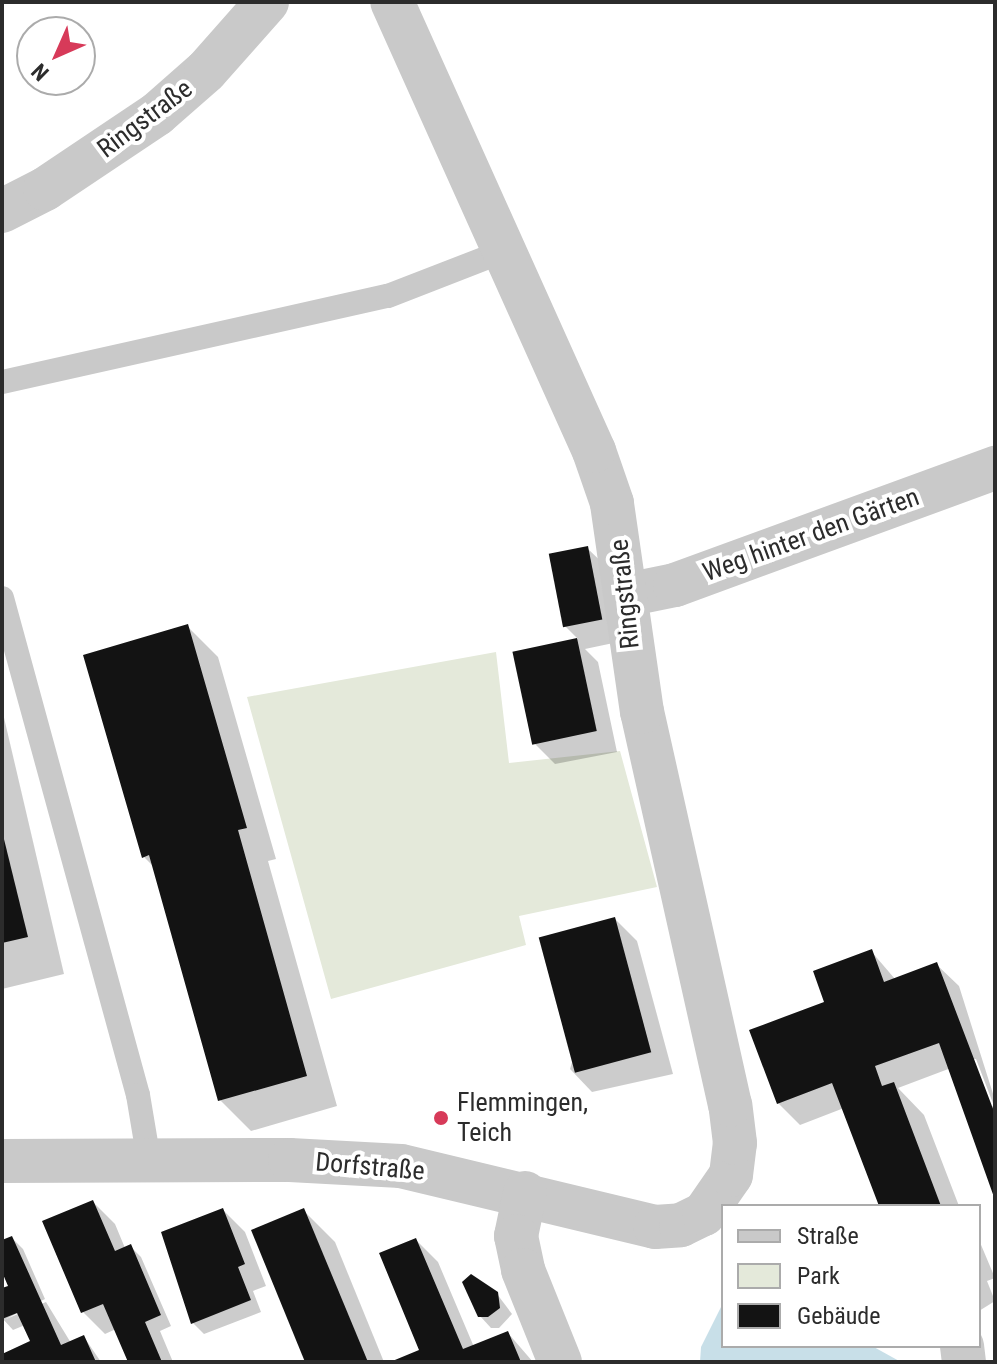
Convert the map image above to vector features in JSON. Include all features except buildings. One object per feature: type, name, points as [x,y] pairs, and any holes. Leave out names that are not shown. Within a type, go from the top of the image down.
[{"type":"street","name":"Ringstraße","points":[[2,211],[45,189],[157,114],[206,71],[267,2]]},
{"type":"street","name":"Ringstraße","points":[[392,2],[594,451],[621,543],[642,712],[735,1143],[731,1175],[714,1221]]},
{"type":"street","name":"Weg hinter den Gärten","points":[[626,595],[675,585],[995,468]]},
{"type":"street","name":"Dorfstraße","points":[[2,1161],[290,1160],[401,1166],[525,1193],[655,1227],[714,1221]]},
{"type":"street","points":[[525,1193],[516,1236],[523,1270],[560,1362]]},
{"type":"lane","points":[[2,382],[388,296],[504,251]]},
{"type":"lane","points":[[2,598],[138,1095],[149,1161]]},
{"type":"green space","points":[[496,652],[509,763],[620,751],[657,887],[519,916],[526,945],[331,999],[247,697]]},
{"type":"water","points":[[721,1307],[721,1348],[876,1348],[901,1362],[700,1362],[701,1347]]},
{"type":"place","name":"Flemmingen, Teich","points":[[441,1118]]}]
